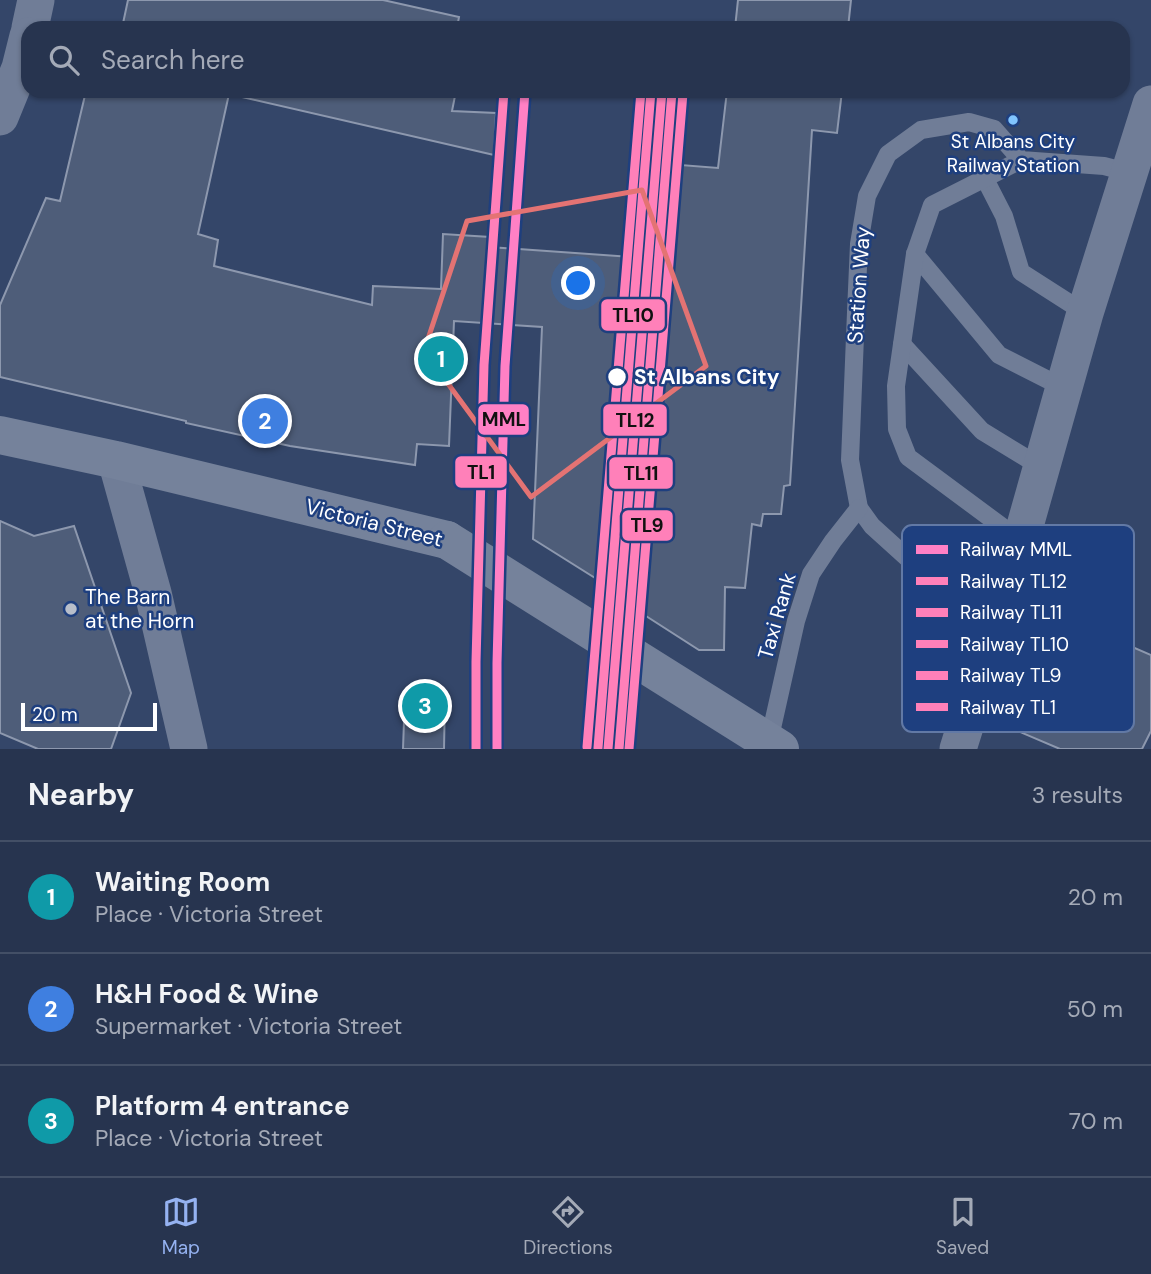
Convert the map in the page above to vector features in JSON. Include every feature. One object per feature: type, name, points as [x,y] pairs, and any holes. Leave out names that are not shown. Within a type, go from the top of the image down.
[{"type":"main road","name":"Victoria Street","points":[[0,435],[116,460],[447,540],[780,749]]},
{"type":"street","points":[[32,21],[36,0]]},
{"type":"street","points":[[0,117],[21,64]]},
{"type":"street","points":[[1024,525],[1085,313],[1151,104]]},
{"type":"street","points":[[116,460],[153,593],[189,749]]},
{"type":"street","points":[[958,749],[963,732]]},
{"type":"lane","name":"Station Way","points":[[902,554],[872,526],[859,508],[850,460],[859,244],[867,196],[888,154],[921,130],[969,122],[994,129],[1021,160]]},
{"type":"lane","points":[[1000,525],[908,457],[897,429],[896,386],[915,254],[932,205],[1021,160],[1104,166],[1131,173]]},
{"type":"lane","points":[[984,177],[1004,216],[1021,272],[1085,313]]},
{"type":"lane","points":[[915,254],[999,355],[1064,388]]},
{"type":"lane","points":[[902,344],[982,431],[1041,467]]},
{"type":"lane","name":"Taxi Rank","points":[[767,749],[796,621],[811,574],[859,508]]},
{"type":"highlighted area","points":[[642,190],[706,366],[531,497],[424,351],[467,221]]},
{"type":"building","points":[[128,0],[383,0],[459,17],[458,21],[124,21]]},
{"type":"building","points":[[738,0],[851,0],[849,21],[736,21]]},
{"type":"building","points":[[84,98],[228,98],[198,234],[218,240],[214,266],[372,305],[373,286],[441,289],[443,234],[490,237],[490,247],[674,260],[681,165],[718,168],[726,98],[841,98],[837,133],[812,130],[790,485],[784,486],[781,514],[763,514],[761,526],[752,524],[745,588],[725,587],[724,650],[699,650],[646,616],[646,610],[533,539],[542,327],[454,321],[449,446],[417,444],[415,465],[290,446],[0,377],[0,305],[46,198],[60,201]]},
{"type":"building","points":[[246,98],[455,98],[452,111],[496,113],[494,155]]},
{"type":"building","points":[[0,521],[34,536],[74,526],[131,693],[111,749],[38,749],[0,733]]},
{"type":"building","points":[[1134,648],[1151,655],[1151,731],[1142,749],[1060,749],[1020,732],[1134,732]]},
{"type":"building","points":[[405,694],[445,696],[444,749],[403,749]]},
{"type":"rail line","name":"TL1","points":[[476,749],[484,365],[503,98]]},
{"type":"rail line","name":"MML","points":[[497,749],[505,366],[524,98]]},
{"type":"rail line","name":"TL1","points":[[587,747],[640,98]]},
{"type":"rail line","name":"TL10","points":[[598,748],[650,98]]},
{"type":"rail line","name":"TL12","points":[[608,749],[661,98]]},
{"type":"rail line","name":"TL11","points":[[619,749],[672,98]]},
{"type":"rail line","name":"TL9","points":[[629,749],[683,98]]},
{"type":"place","name":"St Albans City Railway Station","points":[[1013,120]]},
{"type":"place","name":"Waiting Room","points":[[441,359]]},
{"type":"place","name":"St Albans City","points":[[617,377]]},
{"type":"place","name":"H&H Food & Wine","points":[[265,421]]},
{"type":"place","name":"The Barn at the Horn","points":[[71,609]]},
{"type":"place","name":"Platform 4 entrance","points":[[425,706]]}]
